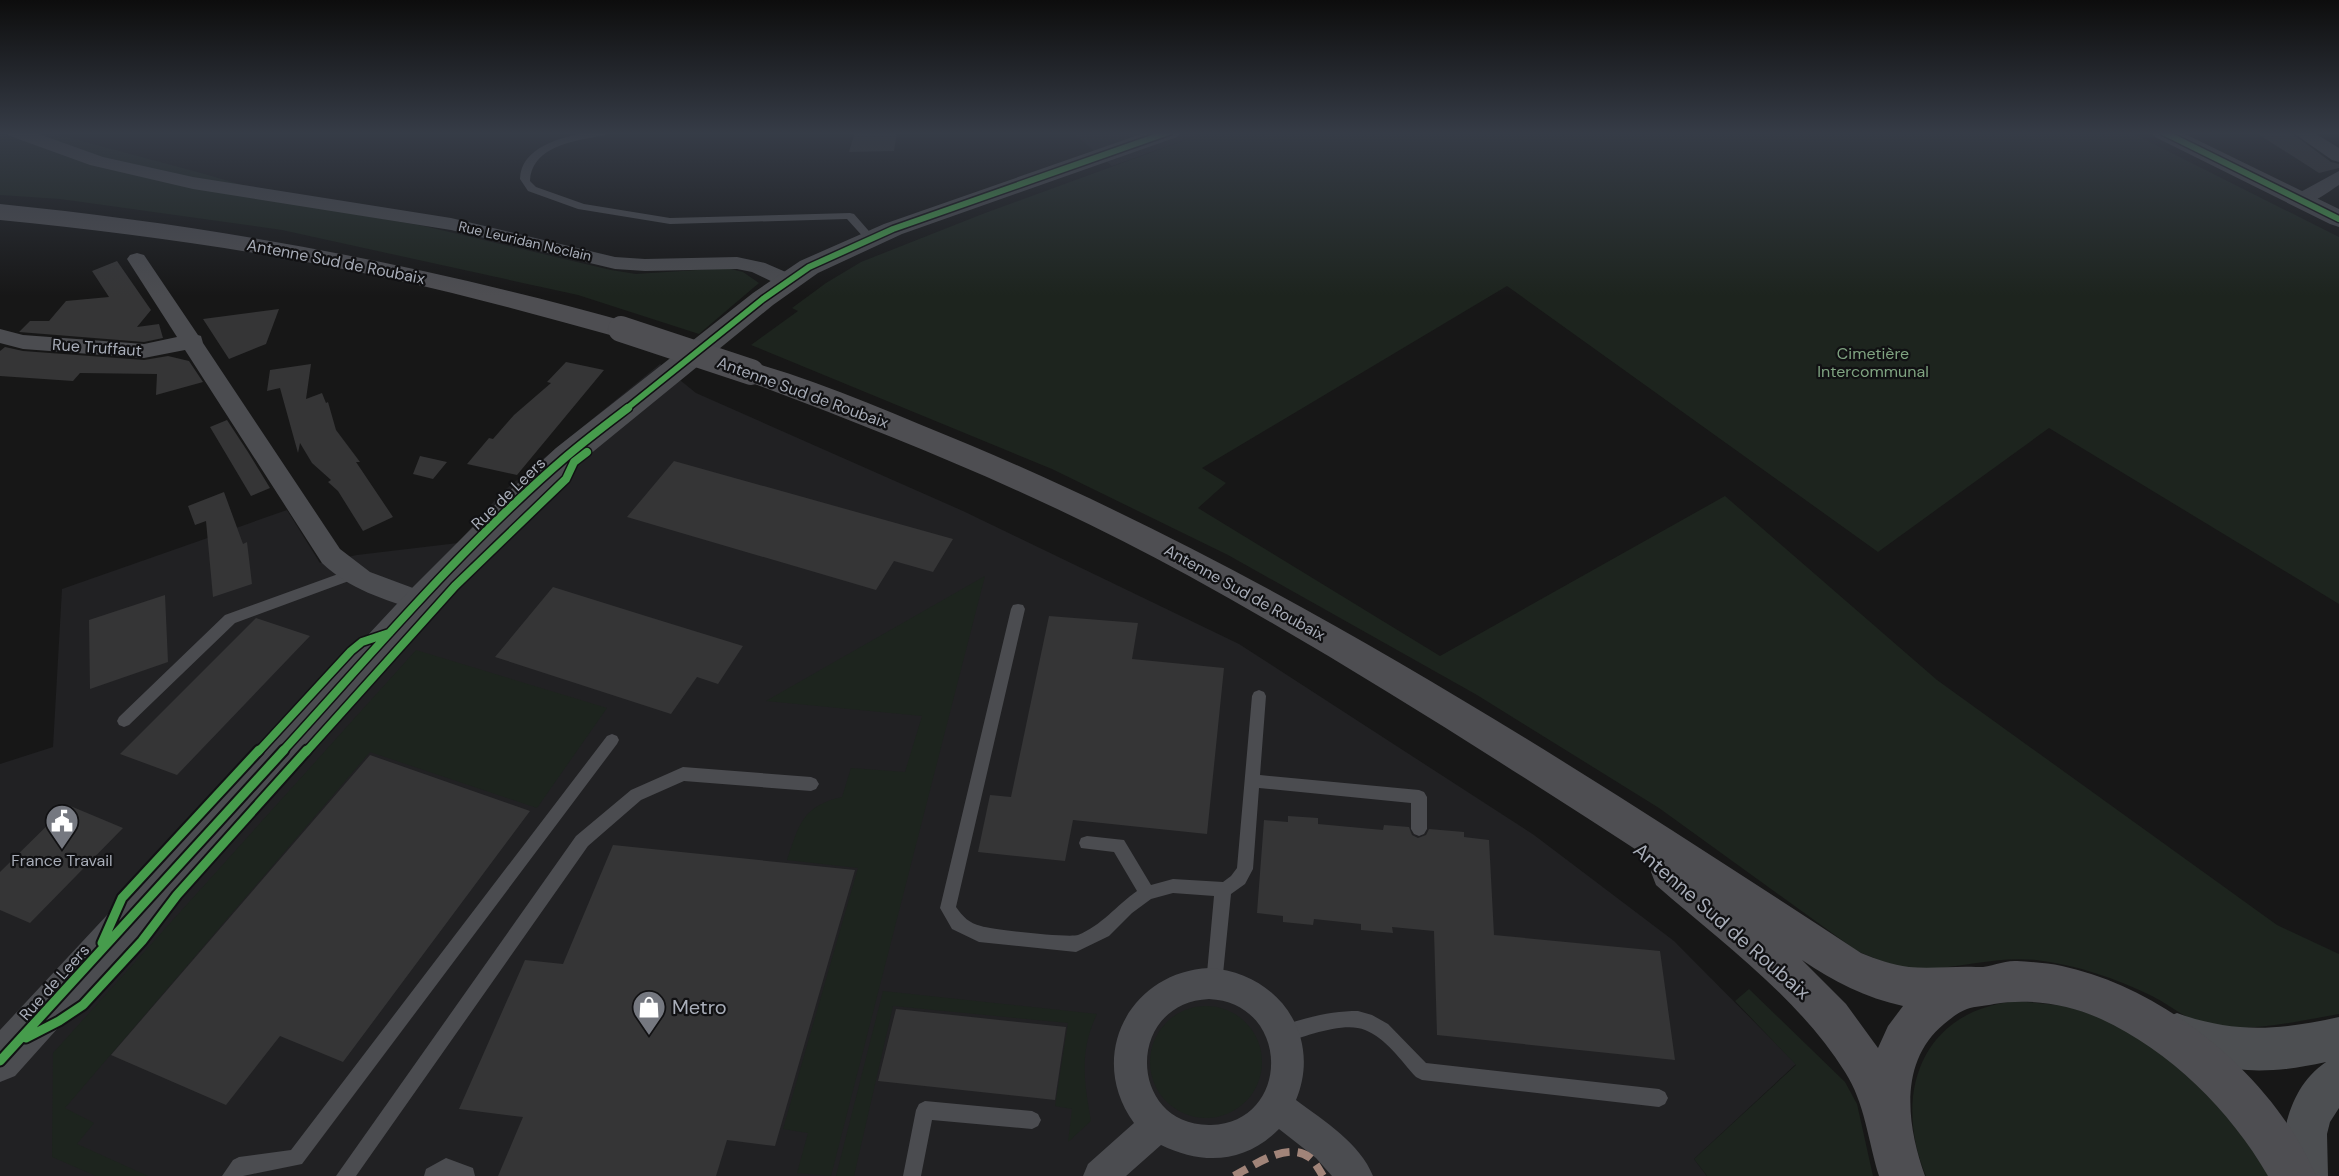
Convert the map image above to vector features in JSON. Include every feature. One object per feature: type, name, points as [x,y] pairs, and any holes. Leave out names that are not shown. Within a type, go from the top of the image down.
[{"type":"highway","name":"Antenne Sud de Roubaix","points":[[0,212],[127,226],[323,256],[477,290],[621,329],[751,372],[934,442],[1126,528],[1351,651],[1695,866],[1847,967],[1885,982],[1909,987],[1973,986]]},
{"type":"highway","name":"Antenne Sud de Roubaix","points":[[1506,747],[1689,888],[1791,977],[1836,1025],[1861,1058],[1878,1093],[1890,1133]]},
{"type":"highway","points":[[1902,1176],[1890,1133],[1889,1086],[1893,1065],[1905,1037],[1916,1021],[1938,1002],[1973,986],[2016,981],[2057,986],[2100,998],[2149,1022],[2197,1056],[2240,1098],[2268,1134],[2293,1176]]},
{"type":"main road","points":[[2149,1022],[2200,1043],[2233,1050],[2283,1050],[2339,1038]]},
{"type":"main road","points":[[2305,1176],[2304,1132],[2309,1115],[2319,1096],[2339,1078]]},
{"type":"street","name":"Rue Leuridan Noclain","points":[[217,187],[451,224],[615,263],[645,265],[737,262],[758,267],[788,281]]},
{"type":"street","name":"Rue de Leers","points":[[0,1061],[420,601],[510,508],[558,464],[788,281],[831,256],[870,238],[1015,187]]},
{"type":"street","points":[[2277,187],[2339,217]]},
{"type":"street","points":[[2302,199],[2322,187]]},
{"type":"street","points":[[137,260],[193,341],[327,550],[340,566],[352,574],[420,601]]},
{"type":"street","name":"Rue Truffaut","points":[[0,336],[23,342],[144,351],[193,341]]},
{"type":"street","points":[[1197,984],[1231,987],[1255,1000],[1274,1018],[1283,1034],[1288,1070],[1285,1088],[1278,1106],[1255,1130],[1240,1138],[1223,1142],[1189,1140],[1173,1134],[1159,1124],[1146,1110],[1131,1076],[1130,1057],[1137,1031],[1150,1008],[1179,989],[1197,984]]},
{"type":"street","points":[[1278,1106],[1328,1146],[1356,1176]]},
{"type":"street","points":[[1100,1176],[1159,1124]]},
{"type":"lane","points":[[532,187],[539,192],[582,207],[670,221],[850,216],[870,238]]},
{"type":"lane","points":[[124,721],[230,619],[352,574]]},
{"type":"lane","points":[[1018,609],[948,908],[958,924],[979,934],[1076,944],[1103,931],[1126,908],[1147,893],[1173,886],[1223,889],[1232,886],[1240,879],[1245,869],[1259,696]]},
{"type":"lane","points":[[231,1176],[239,1166],[296,1158],[612,740]]},
{"type":"lane","points":[[345,1176],[582,841],[600,825],[636,795],[683,774],[811,784]]},
{"type":"lane","points":[[1252,781],[1419,797],[1419,829]]},
{"type":"lane","points":[[1087,843],[1118,845],[1147,893]]},
{"type":"lane","points":[[1214,984],[1223,889]]},
{"type":"lane","points":[[1283,1034],[1336,1020],[1365,1020],[1395,1041],[1422,1071],[1659,1098]]},
{"type":"lane","points":[[912,1176],[925,1110],[1032,1120]]},
{"type":"lane","points":[[433,1176],[446,1167],[466,1174]]},
{"type":"shaded area","points":[[660,364],[696,393],[963,511],[1239,644],[1534,835],[1674,941],[1796,1064],[1694,1159],[1707,1176],[0,1176],[0,764],[53,747],[62,589],[287,510],[320,563],[357,555],[458,543],[501,493]]},
{"type":"green space","points":[[0,187],[249,187],[321,208],[424,226],[611,270],[636,274],[727,268],[743,272],[759,283],[699,334],[578,295],[282,230],[60,199],[0,195]]},
{"type":"green space","name":"Cimetière Intercommunal","points":[[1057,187],[2239,187],[2339,237],[2339,604],[2049,428],[1878,552],[1507,286],[1202,468],[1226,483],[1198,508],[1440,656],[1725,496],[1937,680],[2277,925],[2339,954],[2339,1014],[2257,1027],[2208,1026],[2138,989],[2096,973],[2066,965],[2036,960],[2008,959],[1918,969],[1891,964],[1857,951],[1659,808],[1477,695],[1228,555],[1052,469],[751,345],[798,311],[792,308],[826,283],[861,262]]},
{"type":"green space","points":[[985,576],[831,1176],[797,1173],[808,1133],[783,1129],[858,868],[787,860],[804,819],[818,806],[842,797],[851,768],[905,772],[922,716],[766,701]]},
{"type":"green space","points":[[416,650],[607,708],[537,808],[370,752],[65,1108],[94,1123],[77,1144],[148,1176],[96,1176],[52,1157],[53,1053]]},
{"type":"green space","points":[[1749,989],[1845,1082],[1857,1104],[1873,1176],[1707,1176],[1694,1159],[1796,1065],[1735,1001]]},
{"type":"green space","points":[[883,991],[1097,1014],[1087,1041],[1085,1054],[1086,1093],[1091,1121],[1068,1142],[1072,1109],[1055,1106],[1068,1023],[893,1006],[854,1176],[836,1176]]},
{"type":"green space","points":[[2017,1001],[2066,1006],[2105,1019],[2144,1039],[2217,1098],[2270,1176],[1926,1176],[1916,1145],[1912,1115],[1915,1087],[1923,1061],[1937,1039],[1958,1021],[1984,1008]]},
{"type":"green space","points":[[1206,1006],[1227,1010],[1246,1022],[1258,1041],[1262,1062],[1258,1083],[1246,1102],[1227,1114],[1206,1118],[1185,1114],[1166,1102],[1154,1083],[1150,1062],[1154,1041],[1166,1022],[1185,1010]]},
{"type":"building","points":[[117,261],[151,310],[137,327],[159,324],[163,338],[144,342],[19,332],[30,321],[49,321],[66,301],[109,297],[92,271]]},
{"type":"building","points":[[279,309],[266,344],[229,359],[203,319]]},
{"type":"building","points":[[5,347],[23,351],[144,360],[168,356],[189,361],[203,382],[156,395],[157,374],[80,373],[73,381],[0,376],[0,351]]},
{"type":"building","points":[[566,362],[604,370],[517,475],[467,464],[489,438],[493,439],[514,415],[551,383],[547,382]]},
{"type":"building","points":[[311,364],[306,399],[322,393],[326,403],[328,402],[336,430],[360,462],[356,462],[393,517],[363,531],[338,491],[328,482],[331,480],[312,463],[300,443],[298,453],[280,388],[267,391],[270,370]]},
{"type":"building","points":[[227,420],[270,488],[251,496],[210,427]]},
{"type":"building","points":[[420,456],[447,462],[433,479],[413,474]]},
{"type":"building","points":[[674,461],[953,539],[933,572],[894,561],[876,590],[627,517]]},
{"type":"building","points":[[224,492],[243,544],[247,542],[252,584],[213,597],[206,521],[195,525],[188,506]]},
{"type":"building","points":[[553,587],[743,646],[718,684],[697,677],[671,714],[495,657]]},
{"type":"building","points":[[165,595],[168,662],[90,689],[89,620]]},
{"type":"building","points":[[1049,616],[1138,623],[1132,659],[1224,668],[1207,834],[1073,820],[1065,861],[978,852],[990,795],[1011,797]]},
{"type":"building","points":[[256,618],[310,636],[177,775],[120,754]]},
{"type":"building","points":[[370,755],[530,811],[343,1062],[280,1036],[226,1105],[111,1055]]},
{"type":"building","name":"France Travail","points":[[68,805],[123,828],[30,923],[0,910],[0,872]]},
{"type":"building","points":[[1288,816],[1318,818],[1318,824],[1383,830],[1384,825],[1409,827],[1412,835],[1418,838],[1426,835],[1429,829],[1464,832],[1464,837],[1489,840],[1494,935],[1660,951],[1675,1060],[1437,1035],[1434,931],[1392,927],[1393,933],[1361,930],[1361,924],[1314,919],[1313,925],[1283,922],[1283,916],[1257,913],[1264,820],[1288,822]]},
{"type":"building","name":"Metro","points":[[613,845],[855,870],[775,1146],[727,1140],[716,1176],[498,1176],[523,1117],[459,1109],[525,960],[563,964]]},
{"type":"building","points":[[896,1009],[1066,1027],[1055,1100],[878,1081]]},
{"type":"marked path","points":[[1234,1176],[1271,1157],[1291,1152],[1309,1157],[1323,1176]]},
{"type":"cycle path","points":[[0,1061],[420,601],[517,502],[567,456],[763,299],[809,267],[893,229],[1013,187]]},
{"type":"cycle path","points":[[2274,187],[2339,219]]},
{"type":"cycle path","points":[[26,1038],[59,1021],[83,1005],[142,941],[177,895],[455,586],[566,479],[574,462],[587,452]]},
{"type":"cycle path","points":[[102,943],[122,898],[351,651],[362,642],[389,633]]},
{"type":"place","name":"France Travail","points":[[62,850]]},
{"type":"place","name":"Metro","points":[[649,1036]]}]
